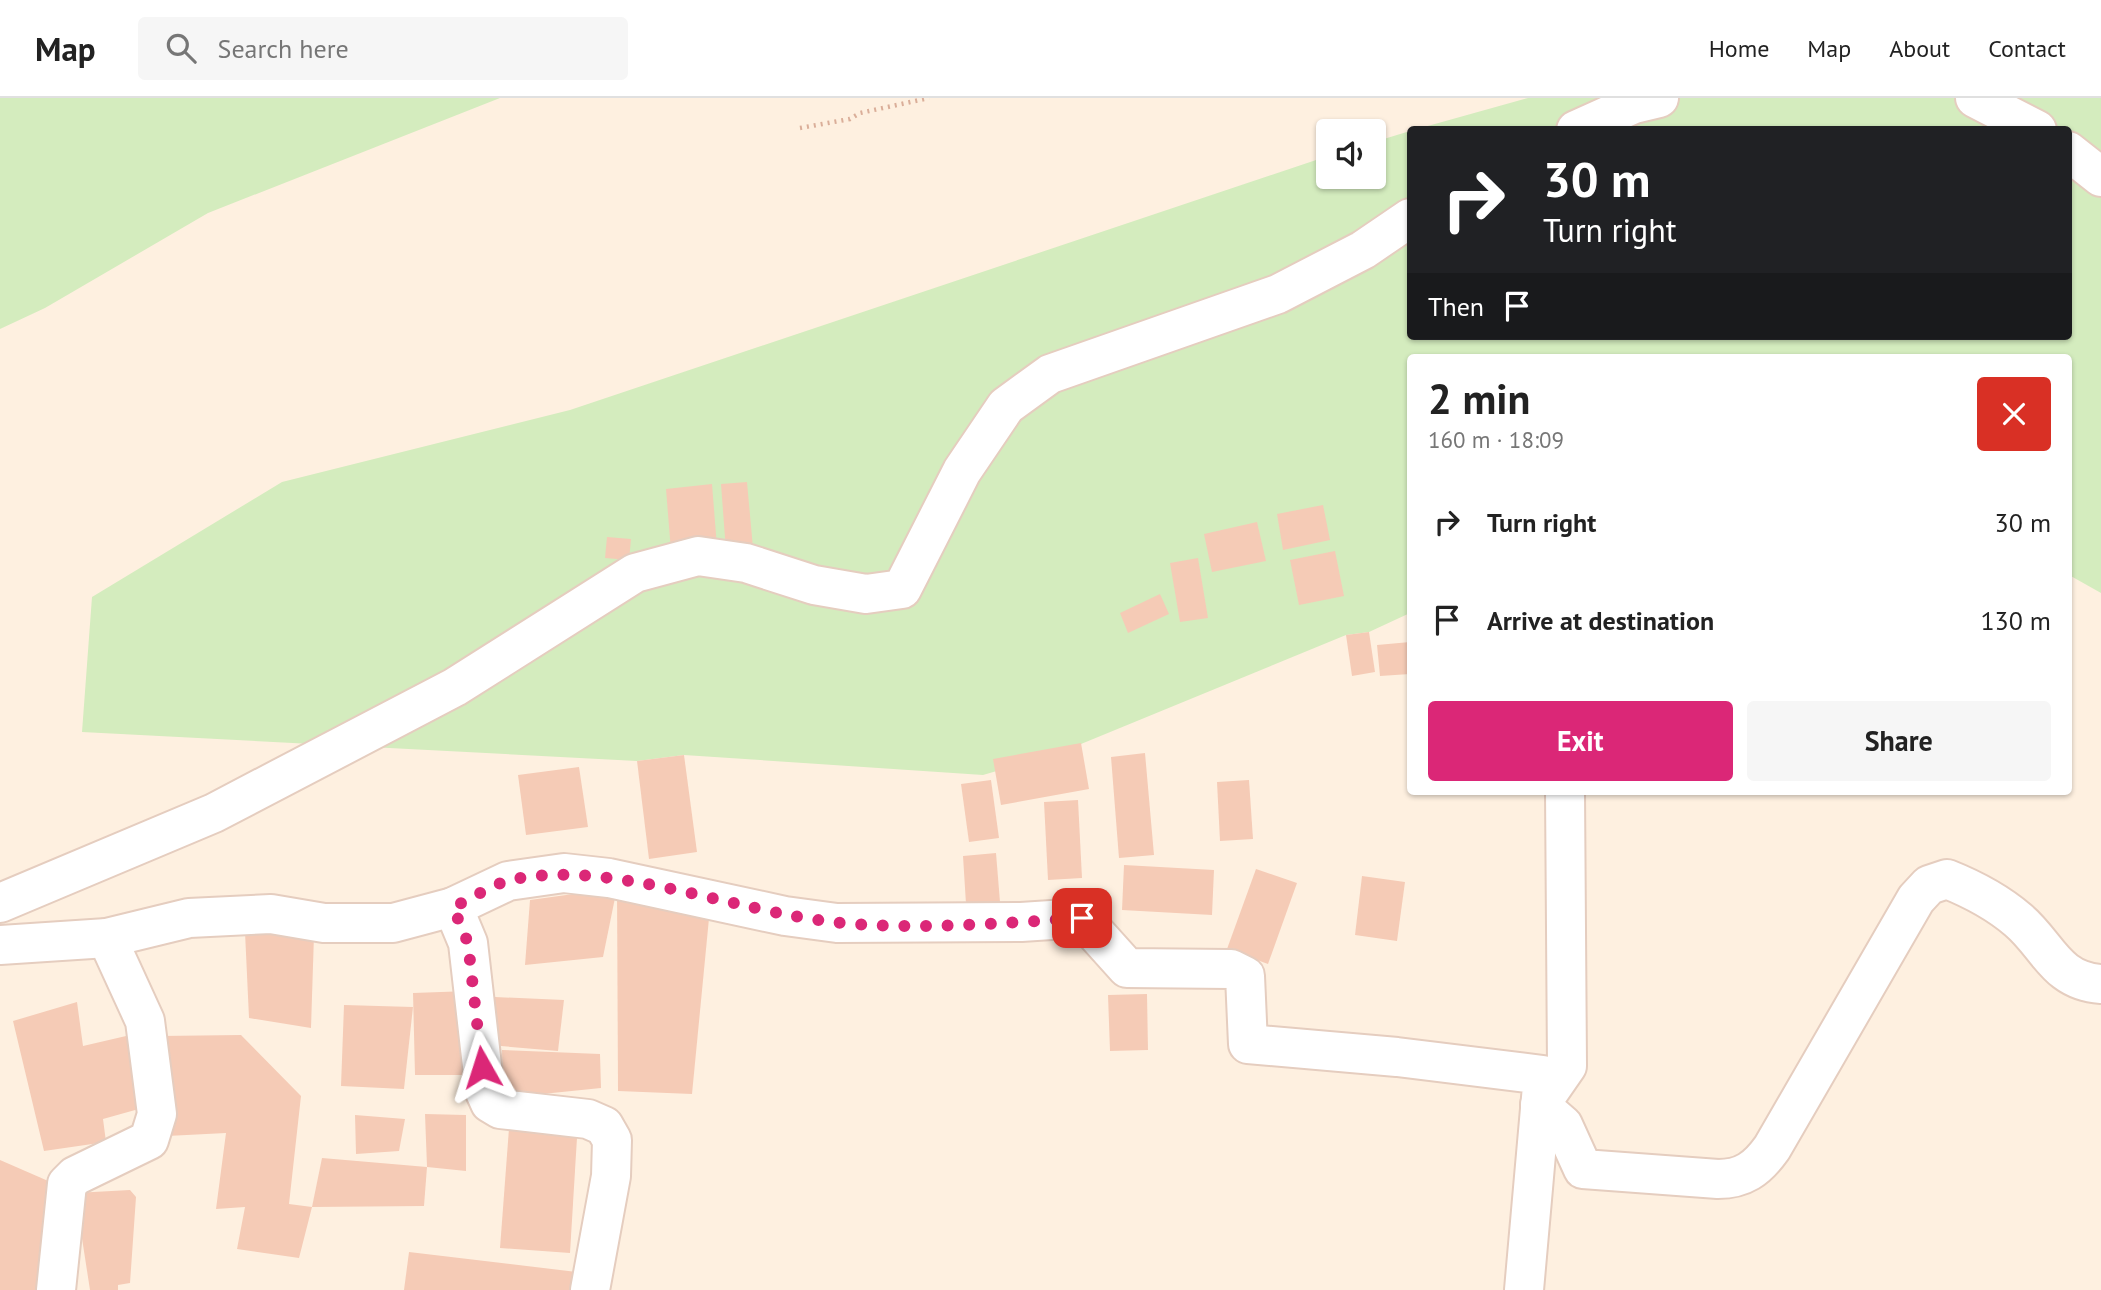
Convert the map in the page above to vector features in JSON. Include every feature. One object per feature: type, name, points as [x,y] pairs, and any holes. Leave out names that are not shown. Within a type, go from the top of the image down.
[{"type":"street","points":[[1585,126],[1634,104],[1659,98]]},
{"type":"street","points":[[1975,98],[2029,126]]},
{"type":"street","points":[[2072,154],[2101,177]]},
{"type":"street","points":[[0,904],[214,813],[431,700],[635,573],[698,556],[746,563],[814,585],[866,594],[902,589],[962,471],[1006,406],[1050,374],[1278,294],[1363,250],[1407,220]]},
{"type":"street","points":[[1540,1105],[1567,1066],[1564,795]]},
{"type":"street","points":[[0,945],[107,938],[189,918],[271,914],[324,923],[393,923],[453,907],[508,881],[564,873],[609,878],[785,916],[837,923],[983,923],[1082,918],[1127,968],[1231,969],[1245,976],[1248,1044],[1397,1057],[1543,1075],[1524,1290]]},
{"type":"street","points":[[1540,1105],[1563,1125],[1583,1169],[1718,1179],[1736,1179],[1749,1172],[1772,1148],[1916,899],[1929,885],[1947,879],[1975,890],[2019,921],[2055,964],[2083,983],[2101,984]]},
{"type":"street","points":[[453,907],[468,943],[485,1092],[490,1103],[500,1109],[588,1119],[604,1126],[612,1140],[611,1176],[590,1290]]},
{"type":"street","points":[[56,1290],[67,1184],[75,1176],[149,1140],[157,1114],[145,1021],[107,938]]},
{"type":"path","points":[[800,128],[850,119],[860,113],[929,98]]},
{"type":"green space","points":[[0,98],[500,98],[208,213],[45,308],[0,329]]},
{"type":"green space","points":[[1528,98],[2101,98],[2101,593],[2072,577],[2072,354],[1407,354],[1407,614],[1369,632],[1346,635],[1064,751],[983,775],[684,755],[637,761],[82,732],[92,597],[282,482],[570,410],[1316,160],[1316,189],[1386,189],[1386,138],[1407,132],[1407,340],[2072,340],[2072,126],[1428,126]]},
{"type":"building","points":[[747,482],[753,548],[726,551],[721,484]]},
{"type":"building","points":[[712,484],[717,547],[671,551],[666,489]]},
{"type":"building","points":[[1323,505],[1330,540],[1283,550],[1277,514]]},
{"type":"building","points":[[1257,522],[1266,561],[1212,572],[1204,534]]},
{"type":"building","points":[[607,537],[631,539],[629,560],[605,558]]},
{"type":"building","points":[[1335,551],[1344,596],[1299,605],[1290,560]]},
{"type":"building","points":[[1198,558],[1208,618],[1180,622],[1170,563]]},
{"type":"building","points":[[1160,594],[1169,614],[1128,633],[1120,613]]},
{"type":"building","points":[[1369,632],[1375,672],[1352,676],[1346,635]]},
{"type":"building","points":[[1407,642],[1407,674],[1380,676],[1377,645]]},
{"type":"building","points":[[1081,743],[1089,789],[1001,805],[993,759]]},
{"type":"building","points":[[1145,753],[1154,855],[1119,858],[1111,757]]},
{"type":"building","points":[[684,755],[697,852],[649,859],[637,761]]},
{"type":"building","points":[[579,767],[588,827],[526,835],[518,775]]},
{"type":"building","points":[[991,780],[999,838],[969,842],[961,784]]},
{"type":"building","points":[[1249,780],[1253,839],[1220,841],[1217,782]]},
{"type":"building","points":[[1078,800],[1082,878],[1048,880],[1044,802]]},
{"type":"building","points":[[996,853],[1000,902],[966,904],[963,856]]},
{"type":"building","points":[[1124,865],[1214,870],[1212,915],[1122,910]]},
{"type":"building","points":[[1256,869],[1297,883],[1268,964],[1227,949]]},
{"type":"building","points":[[1362,876],[1405,882],[1397,941],[1355,935]]},
{"type":"building","points":[[617,888],[603,957],[525,965],[530,900]]},
{"type":"building","points":[[617,888],[710,908],[692,1094],[618,1091]]},
{"type":"building","points":[[245,932],[314,935],[311,1028],[249,1018]]},
{"type":"building","points":[[469,991],[472,1075],[415,1075],[413,993]]},
{"type":"building","points":[[1147,994],[1148,1050],[1110,1051],[1108,995]]},
{"type":"building","points":[[495,997],[564,1000],[558,1051],[489,1045]]},
{"type":"building","points":[[77,1002],[83,1046],[139,1033],[153,1105],[103,1119],[106,1142],[44,1151],[13,1021]]},
{"type":"building","points":[[344,1005],[413,1007],[404,1089],[341,1086]]},
{"type":"building","points":[[241,1035],[301,1096],[289,1204],[312,1207],[299,1258],[237,1249],[245,1207],[216,1209],[226,1133],[167,1136],[160,1036]]},
{"type":"building","points":[[502,1050],[600,1054],[601,1088],[503,1098]]},
{"type":"building","points":[[425,1114],[466,1115],[466,1171],[427,1167]]},
{"type":"building","points":[[355,1115],[405,1119],[399,1151],[356,1154]]},
{"type":"building","points":[[510,1115],[578,1121],[570,1253],[500,1248]]},
{"type":"building","points":[[322,1158],[427,1167],[424,1206],[312,1207]]},
{"type":"building","points":[[0,1160],[62,1187],[51,1290],[0,1290]]},
{"type":"building","points":[[130,1190],[136,1197],[130,1283],[118,1285],[118,1290],[90,1290],[75,1193]]},
{"type":"building","points":[[409,1252],[585,1273],[582,1290],[404,1290]]},
{"type":"route","points":[[482,1067],[468,943],[453,907],[508,881],[564,873],[609,878],[785,916],[837,923],[881,925],[1082,918]]}]
